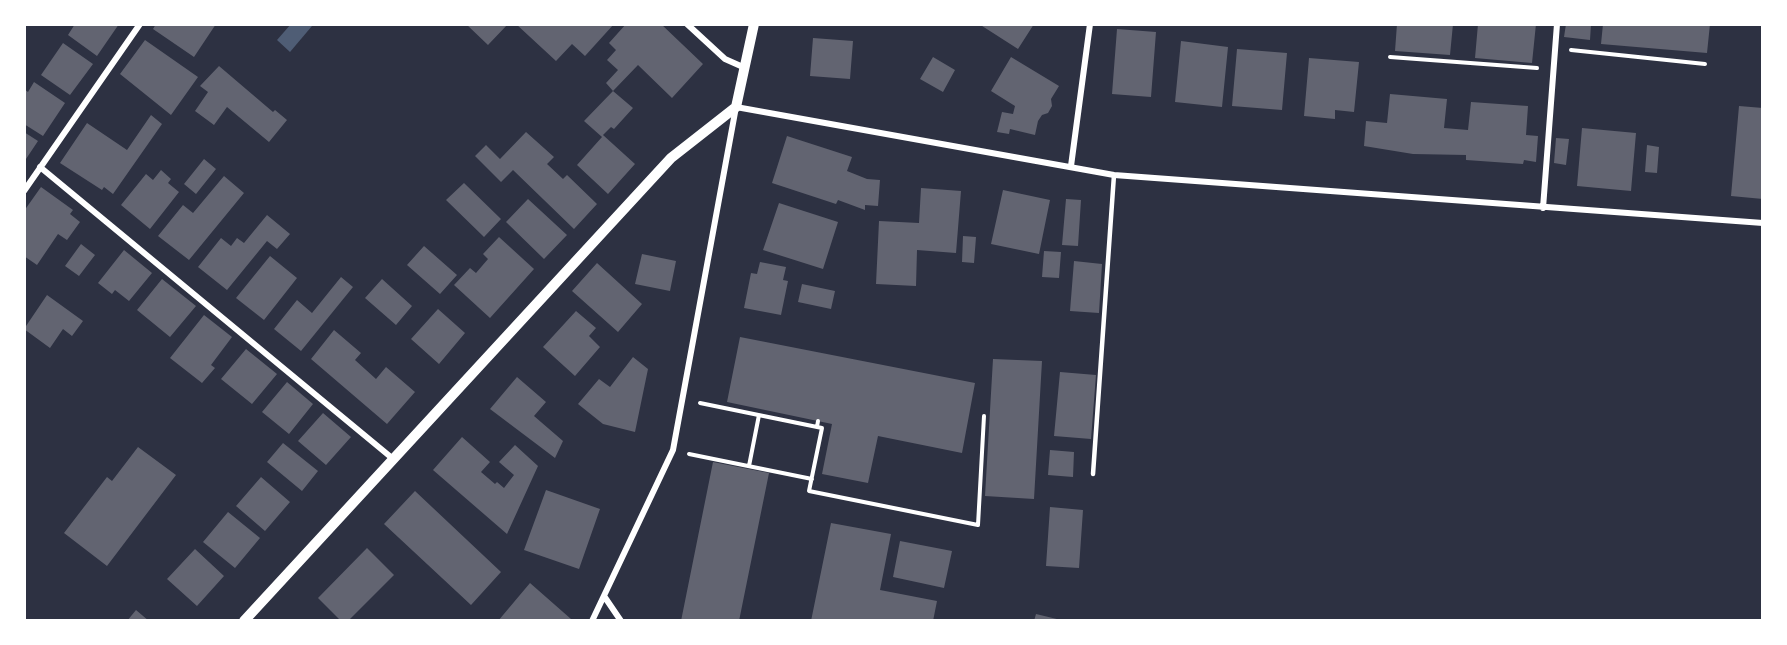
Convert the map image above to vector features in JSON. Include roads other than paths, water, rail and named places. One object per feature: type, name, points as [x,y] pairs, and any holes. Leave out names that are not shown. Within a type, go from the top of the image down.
[{"type":"street","points":[[24,191],[140,24]]},
{"type":"street","points":[[687,24],[725,59],[743,67]]},
{"type":"street","points":[[592,621],[673,450],[743,67],[754,24]]},
{"type":"street","points":[[1071,166],[1090,24]]},
{"type":"street","points":[[1543,208],[1557,24]]},
{"type":"street","points":[[244,621],[392,458],[671,159],[736,107],[1114,175],[1763,223]]},
{"type":"street","points":[[40,167],[392,458]]},
{"type":"street","points":[[604,596],[621,621]]},
{"type":"lane","points":[[1093,474],[1114,175]]},
{"type":"water","points":[[291,24],[312,26],[290,52],[277,40]]}]
